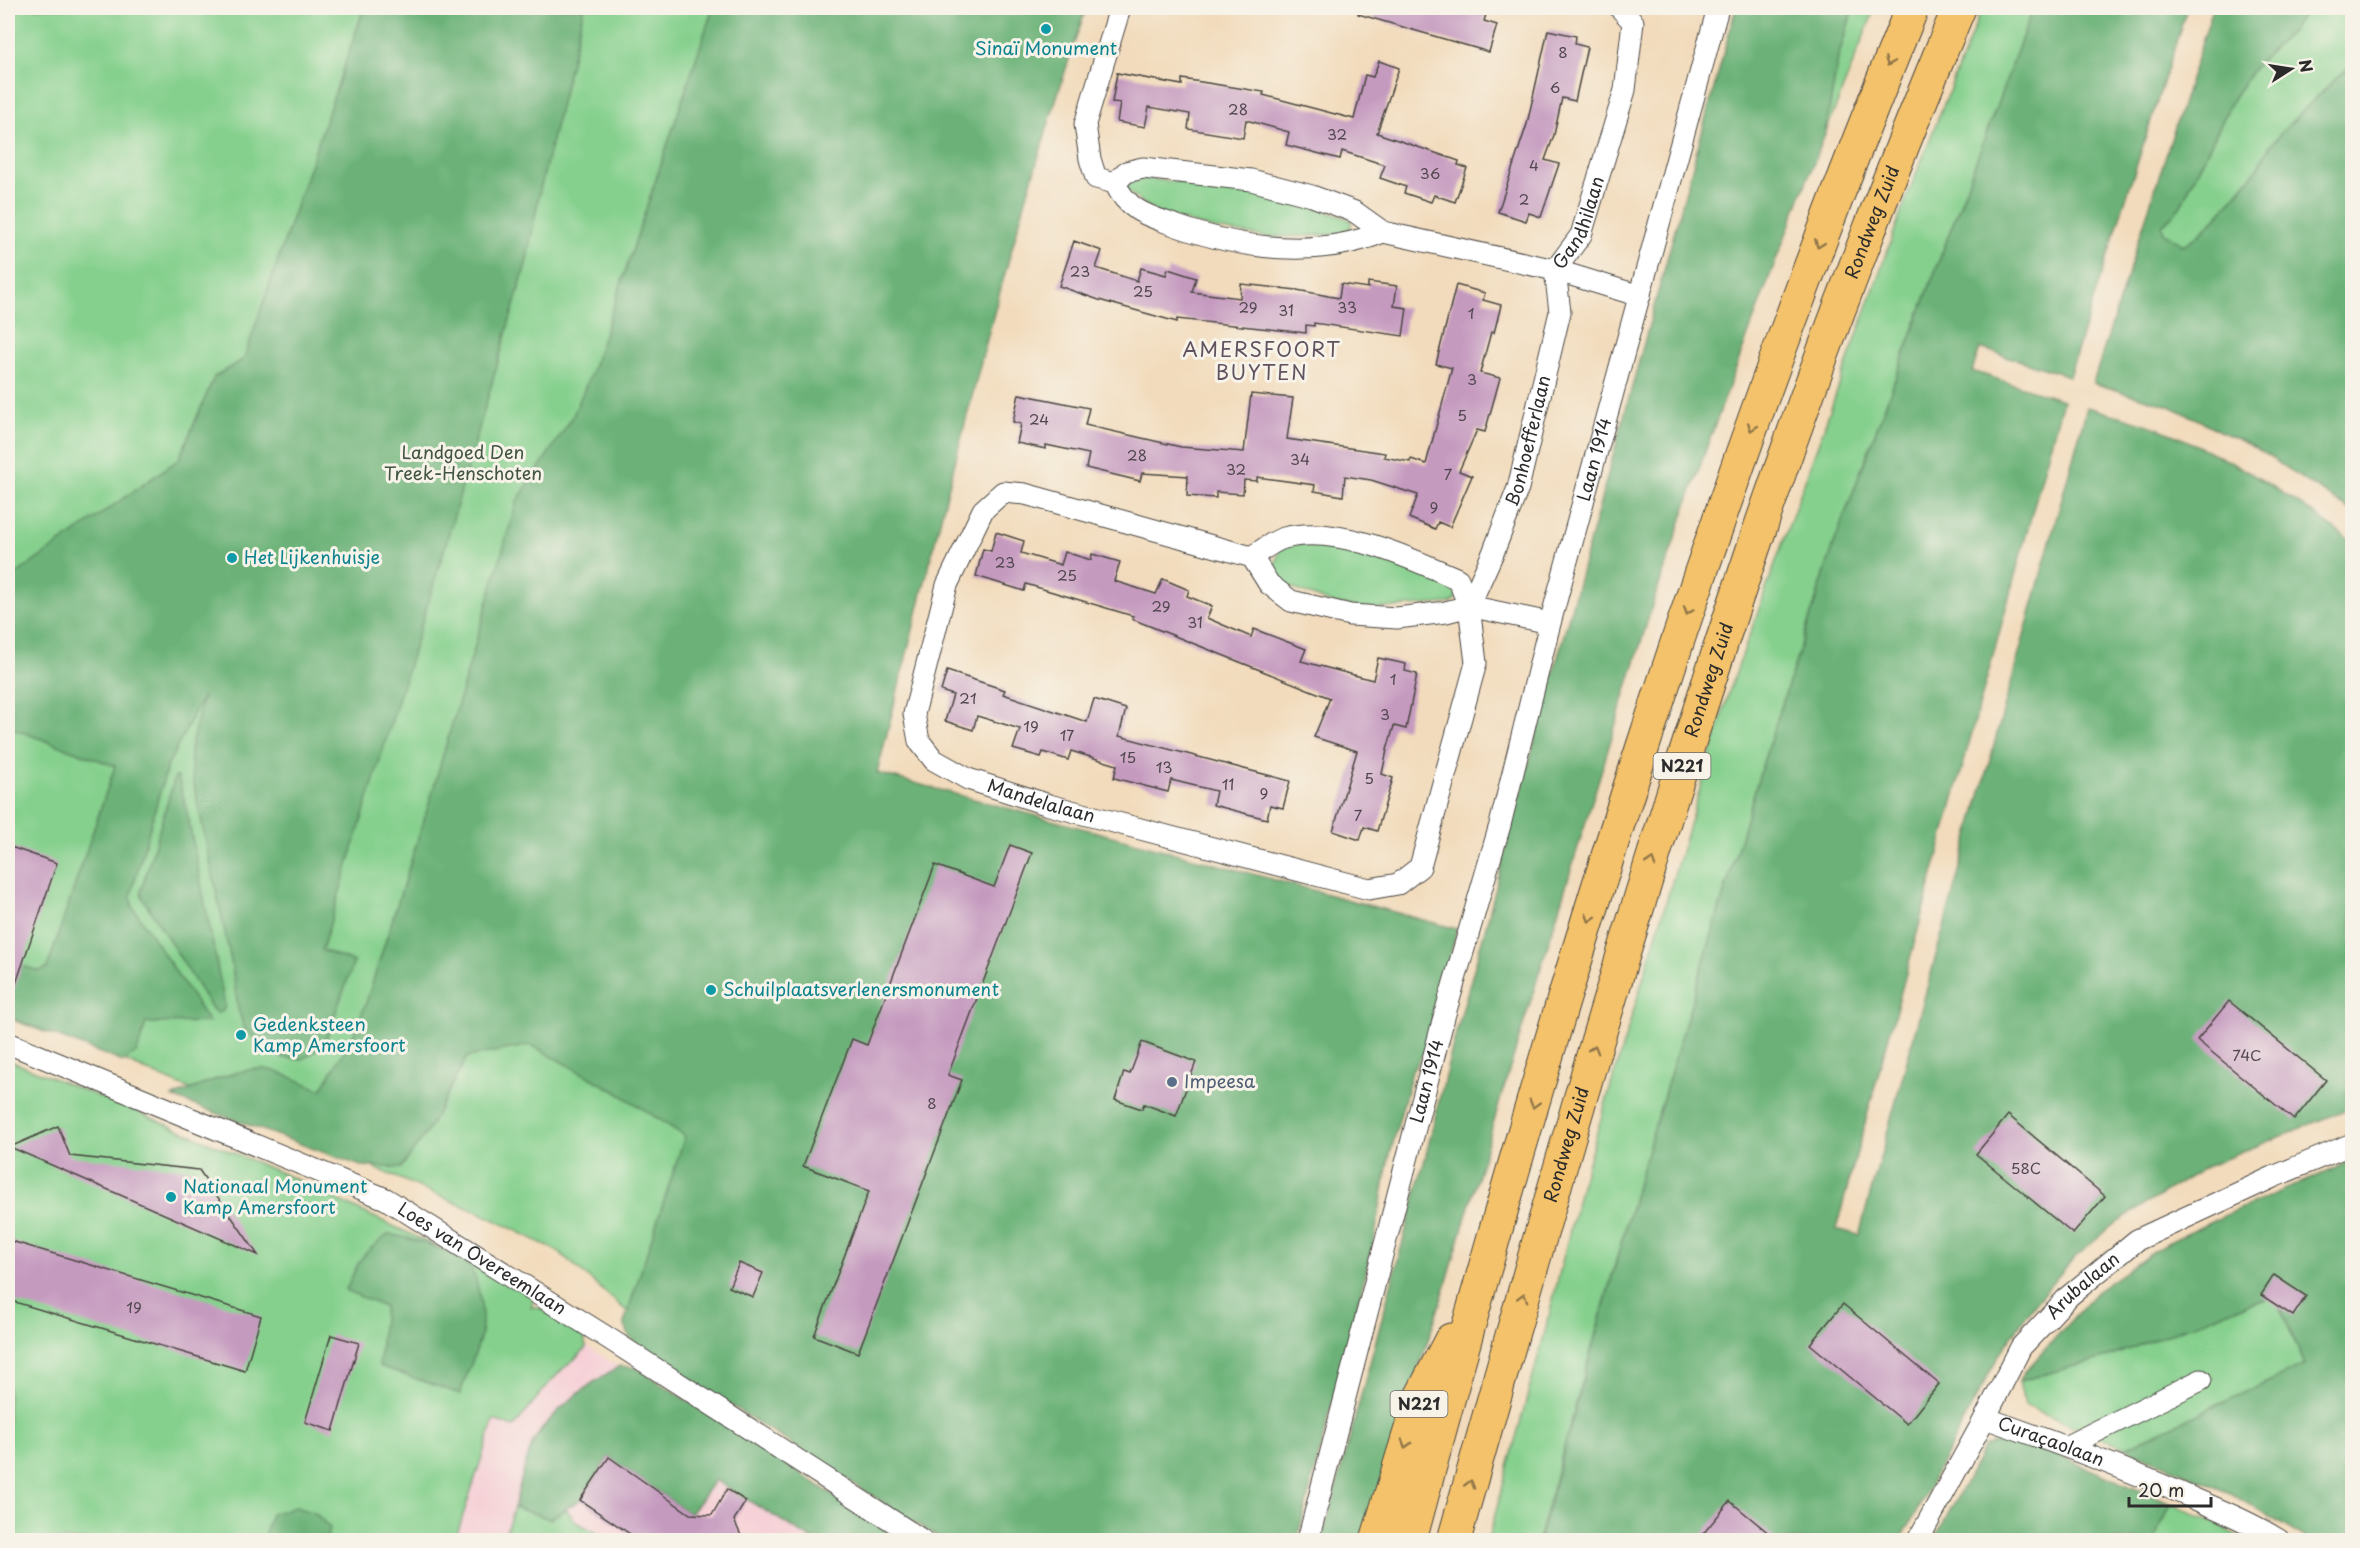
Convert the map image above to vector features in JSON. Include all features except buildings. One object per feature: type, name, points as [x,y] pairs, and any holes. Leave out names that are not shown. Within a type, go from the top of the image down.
[{"type":"main road","name":"N221","points":[[1410,1540],[1552,1042],[1622,813],[1704,562],[1785,334],[1876,94],[1912,8]]},
{"type":"main road","name":"Rondweg Zuid","points":[[1454,1540],[1592,1054],[1675,784],[1750,555],[1839,309],[1959,8]]},
{"type":"main road","name":"N221","points":[[1377,1540],[1420,1399],[1483,1278]]},
{"type":"street","points":[[1120,8],[1085,124],[1090,159],[1096,178],[1115,183],[1121,197],[1138,212],[1209,237],[1270,248],[1310,248],[1348,244],[1383,232]]},
{"type":"street","name":"Gandhilaan","points":[[1115,183],[1126,172],[1143,168],[1251,180],[1312,196],[1355,212],[1383,232],[1555,270],[1581,235],[1625,90],[1633,22],[1620,8]]},
{"type":"street","name":"Laan 1914","points":[[1308,1540],[1444,1017],[1500,825],[1550,623],[1718,8]]},
{"type":"street","points":[[1555,270],[1640,296]]},
{"type":"street","name":"Bonhoefferlaan","points":[[1469,606],[1493,553],[1518,488],[1560,312],[1555,270]]},
{"type":"street","name":"Mandelalaan","points":[[1003,492],[1025,494],[1252,557],[1283,538],[1314,535],[1346,539],[1389,551],[1458,579],[1469,606],[1476,663],[1420,867],[1398,884],[1370,889],[1049,805],[968,779],[934,760],[919,741],[914,714],[947,585],[983,510],[1003,492]]},
{"type":"street","points":[[1252,557],[1269,584],[1291,601],[1350,615],[1397,618],[1446,612],[1469,606],[1550,623]]},
{"type":"street","name":"Loes van Overeemlaan","points":[[8,1042],[386,1199],[608,1338],[922,1540]]},
{"type":"street","name":"Arubalaan","points":[[1918,1540],[2021,1347],[2069,1296],[2137,1240],[2273,1177],[2352,1144]]},
{"type":"street","points":[[2067,1446],[2201,1380]]},
{"type":"street","name":"Curaçaolaan","points":[[1985,1418],[2067,1446],[2166,1486],[2259,1528],[2280,1540]]},
{"type":"shaded area","points":[[531,1308],[639,1381],[863,1540],[455,1540]]},
{"type":"green space","name":"Landgoed Den Treek-Henschoten","points":[[8,8],[1077,8],[656,1337],[559,1252],[489,1217],[47,1028],[45,1032],[8,1018]]},
{"type":"green space","points":[[364,8],[584,8],[540,190],[526,264],[447,540],[322,950],[354,962],[324,1045],[303,1059],[284,1058],[264,1048],[244,1027],[238,1009],[232,966],[192,776],[190,750],[203,696],[167,767],[131,894],[132,906],[209,1022],[146,1023],[137,1052],[123,1062],[8,1017],[8,962],[39,971],[47,968],[115,766],[8,727],[8,580],[179,459],[214,377],[244,359]]},
{"type":"green space","points":[[713,8],[1086,8],[1055,102],[1000,292],[949,484],[877,773],[1457,929],[1426,1050],[1412,1071],[1388,1162],[1374,1241],[1297,1540],[942,1540],[641,1348],[630,1338],[624,1323],[685,1136],[615,1091],[531,1045],[467,1057],[429,1129],[401,1168],[361,1166],[172,1097],[231,1074],[255,1069],[278,1072],[321,1090],[352,1038],[366,1003],[428,807],[517,501],[572,418],[592,371]]},
{"type":"green space","points":[[1736,8],[1853,8],[1838,58],[1825,134],[1705,452],[1654,600],[1501,1097],[1445,1288],[1363,1540],[1322,1540],[1424,1163],[1453,1044],[1516,809]]},
{"type":"green space","points":[[1853,8],[1875,8],[1825,134],[1838,58]]},
{"type":"green space","points":[[1982,8],[2033,8],[1835,541],[1763,763],[1639,1179],[1538,1540],[1488,1540],[1545,1332],[1580,1189],[1728,695],[1903,207]]},
{"type":"green space","points":[[2033,8],[2187,8],[2069,376],[1980,348],[1972,371],[2063,400],[1836,1229],[1859,1235],[2087,407],[2153,426],[2212,453],[2284,494],[2352,542],[2352,1107],[2208,1166],[2118,1221],[2072,1260],[2037,1301],[2001,1351],[1901,1540],[1539,1540],[1639,1179],[1763,763],[1835,541]]},
{"type":"green space","points":[[2213,8],[2307,8],[2292,30],[2255,67],[2234,97],[2180,207],[2162,226],[2164,233],[2183,245],[2200,234],[2219,215],[2251,177],[2273,142],[2352,64],[2352,511],[2257,449],[2170,406],[2093,383]]},
{"type":"green space","points":[[2307,8],[2352,8],[2352,64],[2273,142],[2251,177],[2219,214],[2200,233],[2183,245],[2164,233],[2162,226],[2180,207],[2234,97],[2255,67],[2292,30]]},
{"type":"green space","points":[[1136,178],[1245,188],[1309,205],[1351,220],[1351,227],[1344,234],[1267,237],[1214,229],[1158,214],[1126,190],[1129,182]]},
{"type":"green space","points":[[1298,544],[1320,544],[1393,561],[1450,586],[1458,597],[1450,603],[1372,609],[1330,603],[1280,583],[1274,568],[1280,549]]},
{"type":"green space","points":[[175,777],[178,777],[186,807],[225,1006],[223,1011],[217,1013],[142,897],[141,891]]},
{"type":"green space","points":[[8,1060],[321,1190],[327,1195],[536,1293],[531,1307],[538,1307],[583,1334],[586,1347],[553,1379],[514,1427],[494,1420],[455,1540],[8,1540]]},
{"type":"green space","points":[[2352,1161],[2352,1540],[2308,1540],[2230,1493],[2125,1448],[2305,1365],[2275,1296],[2233,1309],[2111,1356],[2020,1381],[2024,1373],[2098,1290],[2167,1243]]},
{"type":"green space","points":[[389,1234],[447,1251],[463,1260],[474,1275],[480,1296],[481,1330],[478,1345],[460,1394],[379,1366],[384,1307],[346,1290],[362,1258]]},
{"type":"green space","points":[[2275,1296],[2305,1365],[2125,1448],[2024,1405],[2019,1381],[2111,1356],[2233,1309]]},
{"type":"green space","points":[[620,1366],[637,1368],[887,1530],[881,1540],[813,1540],[715,1480],[690,1514],[609,1457],[580,1500],[550,1519],[514,1507],[533,1443],[544,1426],[574,1397],[596,1380]]},
{"type":"green space","points":[[2006,1439],[2036,1446],[2171,1504],[2154,1540],[1934,1540],[1985,1446]]},
{"type":"green space","points":[[2171,1504],[2212,1521],[2245,1540],[2154,1540]]},
{"type":"green space","points":[[295,1507],[315,1513],[330,1528],[326,1540],[263,1540],[271,1514]]},
{"type":"green space","points":[[514,1507],[550,1519],[566,1509],[576,1522],[610,1540],[503,1540]]},
{"type":"place","name":"Sinaï Monument","points":[[1046,29]]},
{"type":"place","name":"Het Lijkenhuisje","points":[[232,558]]},
{"type":"place","name":"Schuilplaatsverlenersmonument","points":[[711,990]]},
{"type":"place","name":"Gedenksteen Kamp Amersfoort","points":[[241,1035]]},
{"type":"place","name":"Impeesa","points":[[1172,1082]]},
{"type":"place","name":"Nationaal Monument Kamp Amersfoort","points":[[171,1197]]},
{"type":"district","name":"AMERSFOORT BUYTEN","points":[[1262,362]]}]
